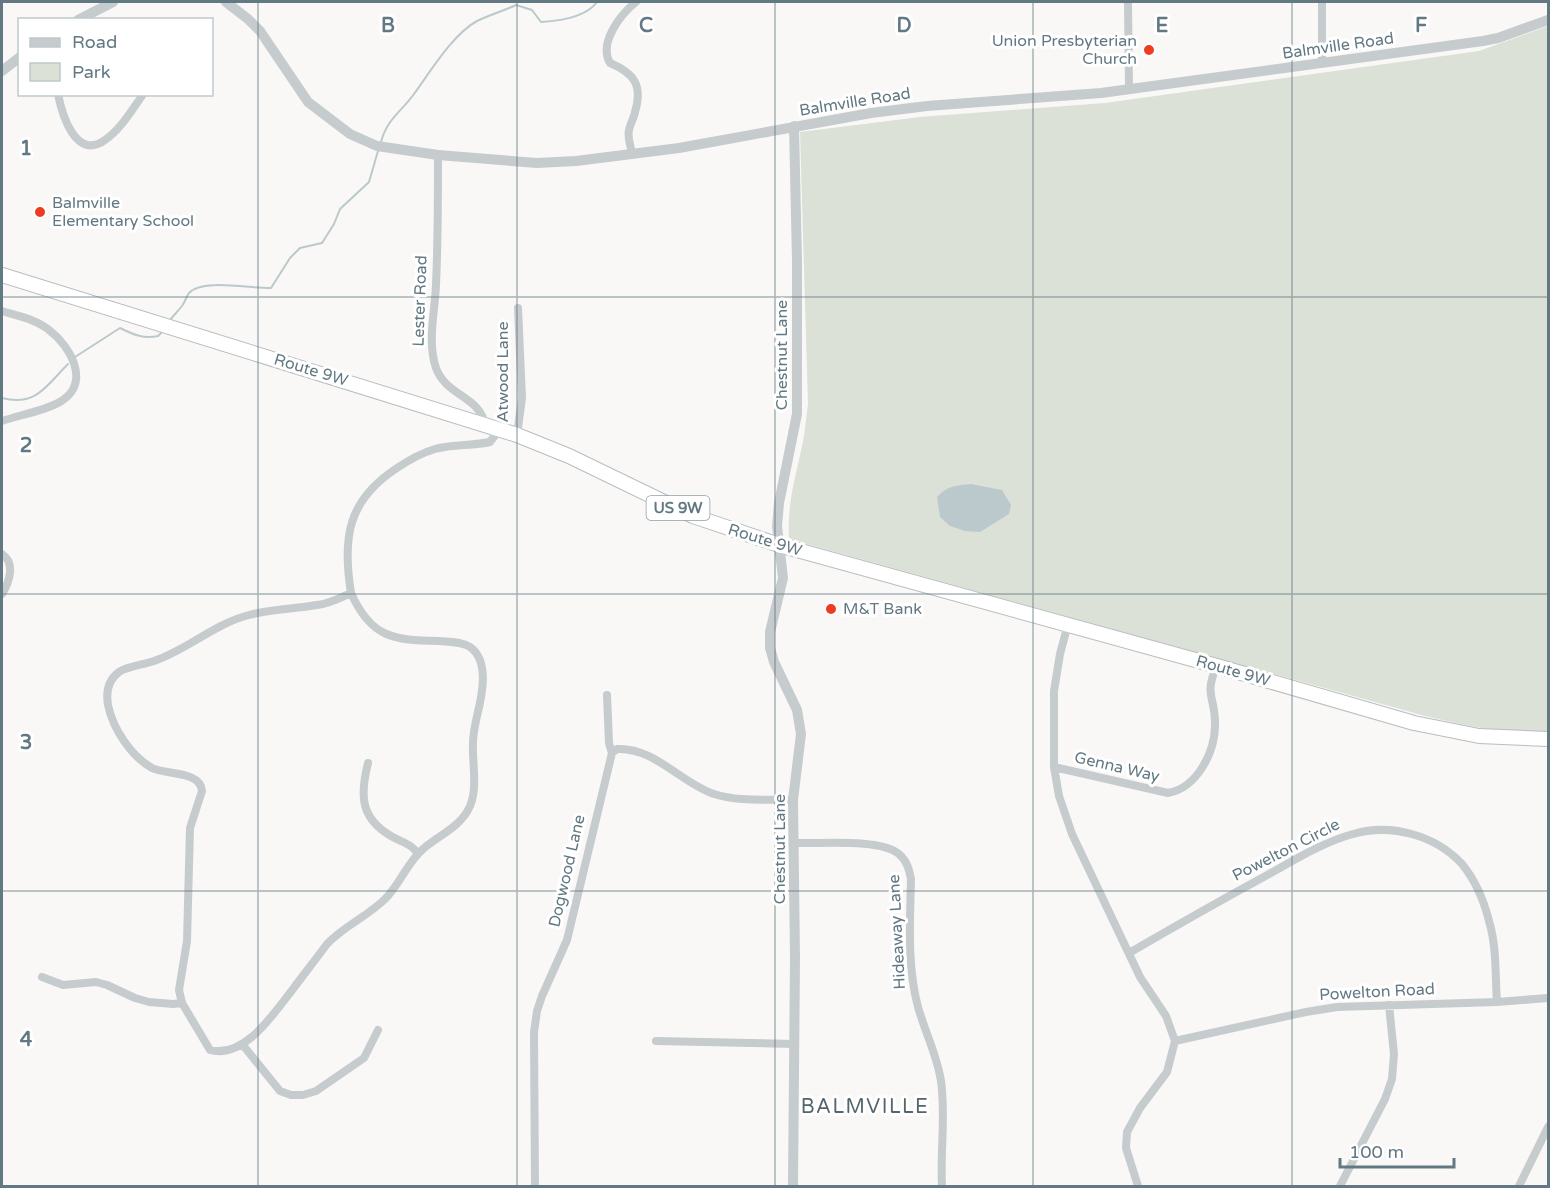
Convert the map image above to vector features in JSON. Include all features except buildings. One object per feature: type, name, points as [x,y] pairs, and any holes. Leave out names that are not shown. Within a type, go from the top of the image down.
[{"type":"highway","name":"Route 9W","points":[[2,275],[518,435],[568,456],[693,516],[779,545],[1068,624],[1365,710],[1453,732],[1506,738],[1548,739]]},
{"type":"street","points":[[82,18],[113,2]]},
{"type":"street","name":"Balmville Road","points":[[226,2],[260,31],[308,102],[344,131],[381,146],[438,155],[537,163],[576,161],[679,148],[794,126],[927,106],[1065,96],[1322,63],[1491,39],[1548,20]]},
{"type":"street","points":[[632,154],[628,136],[637,102],[634,81],[631,74],[610,63],[606,52],[610,36],[620,18],[636,2]]},
{"type":"street","points":[[1128,2],[1129,89]]},
{"type":"street","points":[[1322,2],[1322,63]]},
{"type":"street","points":[[2,71],[18,59]]},
{"type":"street","points":[[58,96],[63,117],[75,138],[85,145],[95,145],[105,140],[123,123],[142,96]]},
{"type":"street","name":"Chestnut Lane","points":[[793,1186],[793,800],[800,752],[800,723],[797,710],[776,668],[770,648],[770,632],[783,578],[777,526],[779,503],[797,414],[794,126]]},
{"type":"street","name":"Lester Road","points":[[438,155],[436,286],[432,341],[434,358],[443,382],[480,409],[485,425]]},
{"type":"street","name":"Atwood Lane","points":[[518,308],[522,398],[518,435]]},
{"type":"street","points":[[2,311],[48,328],[61,340],[69,352],[78,376],[76,386],[62,401],[2,421]]},
{"type":"street","points":[[351,593],[318,605],[276,609],[236,620],[167,656],[120,671],[108,687],[109,708],[113,721],[136,755],[152,768],[195,779],[201,786],[202,791],[190,828],[186,957],[179,985],[182,1003],[210,1050],[227,1051],[257,1033],[337,934],[375,908],[393,891],[418,854],[462,819],[470,806],[474,785],[474,732],[483,684],[480,663],[470,647],[461,643],[405,639],[387,635],[366,620],[351,593],[348,573],[349,536],[360,503],[391,472],[433,450],[490,442],[499,430]]},
{"type":"street","points":[[2,554],[6,556],[10,565],[10,578],[2,594]]},
{"type":"street","points":[[1068,624],[1054,691],[1054,767],[1059,796],[1069,826],[1140,977],[1166,1016],[1175,1041],[1167,1072],[1140,1108],[1127,1132],[1126,1148],[1138,1186],[1144,1186]]},
{"type":"street","name":"Genna Way","points":[[1054,767],[1168,793],[1182,789],[1203,766],[1211,746],[1215,723],[1210,688],[1217,666]]},
{"type":"street","points":[[607,695],[609,743],[612,753],[617,749],[637,751],[714,794],[732,798],[793,800]]},
{"type":"street","name":"Dogwood Lane","points":[[535,1186],[534,1032],[537,1011],[567,940],[612,753]]},
{"type":"street","points":[[368,763],[363,799],[371,821],[393,838],[406,843],[418,854]]},
{"type":"street","name":"Powelton Circle","points":[[1129,953],[1211,905],[1327,843],[1365,831],[1406,832],[1432,842],[1453,856],[1475,885],[1490,922],[1497,1002]]},
{"type":"street","name":"Hideaway Lane","points":[[794,843],[885,846],[898,854],[909,868],[911,879],[910,946],[915,992],[938,1064],[941,1082],[942,1186]]},
{"type":"street","points":[[42,977],[63,985],[96,982],[106,984],[149,1002],[182,1003]]},
{"type":"street","name":"Powelton Road","points":[[1175,1041],[1337,1007],[1497,1002],[1548,998]]},
{"type":"street","points":[[1340,1186],[1385,1099],[1392,1079],[1394,1054],[1389,1005]]},
{"type":"street","points":[[242,1044],[280,1091],[291,1095],[303,1095],[316,1091],[364,1058],[378,1030]]},
{"type":"street","points":[[656,1041],[794,1044]]},
{"type":"street","points":[[1519,1186],[1548,1127]]},
{"type":"green space","points":[[1548,26],[1548,731],[1502,731],[1425,716],[789,539],[790,503],[808,404],[800,132],[920,117],[1105,103],[1479,51]]},
{"type":"shaded area","points":[[971,484],[1002,490],[1011,505],[1009,514],[980,532],[965,531],[950,526],[940,517],[937,497],[952,487]]},
{"type":"waterway","points":[[381,142],[391,121],[414,94],[442,54],[459,35],[477,21],[516,5],[532,10],[541,22],[556,21],[579,15],[597,2]]},
{"type":"waterway","points":[[170,320],[189,293],[195,289],[216,285],[271,288],[290,258],[300,248],[322,243],[340,209],[369,182],[378,151]]},
{"type":"waterway","points":[[75,357],[120,328],[144,337],[158,336],[162,332]]},
{"type":"waterway","points":[[2,398],[24,400],[40,393],[68,364]]},
{"type":"place","name":"Union Presbyterian Church","points":[[1149,50]]},
{"type":"place","name":"Balmville Elementary School","points":[[40,212]]},
{"type":"place","name":"M&T Bank","points":[[831,609]]},
{"type":"district","name":"BALMVILLE","points":[[865,1107]]}]
